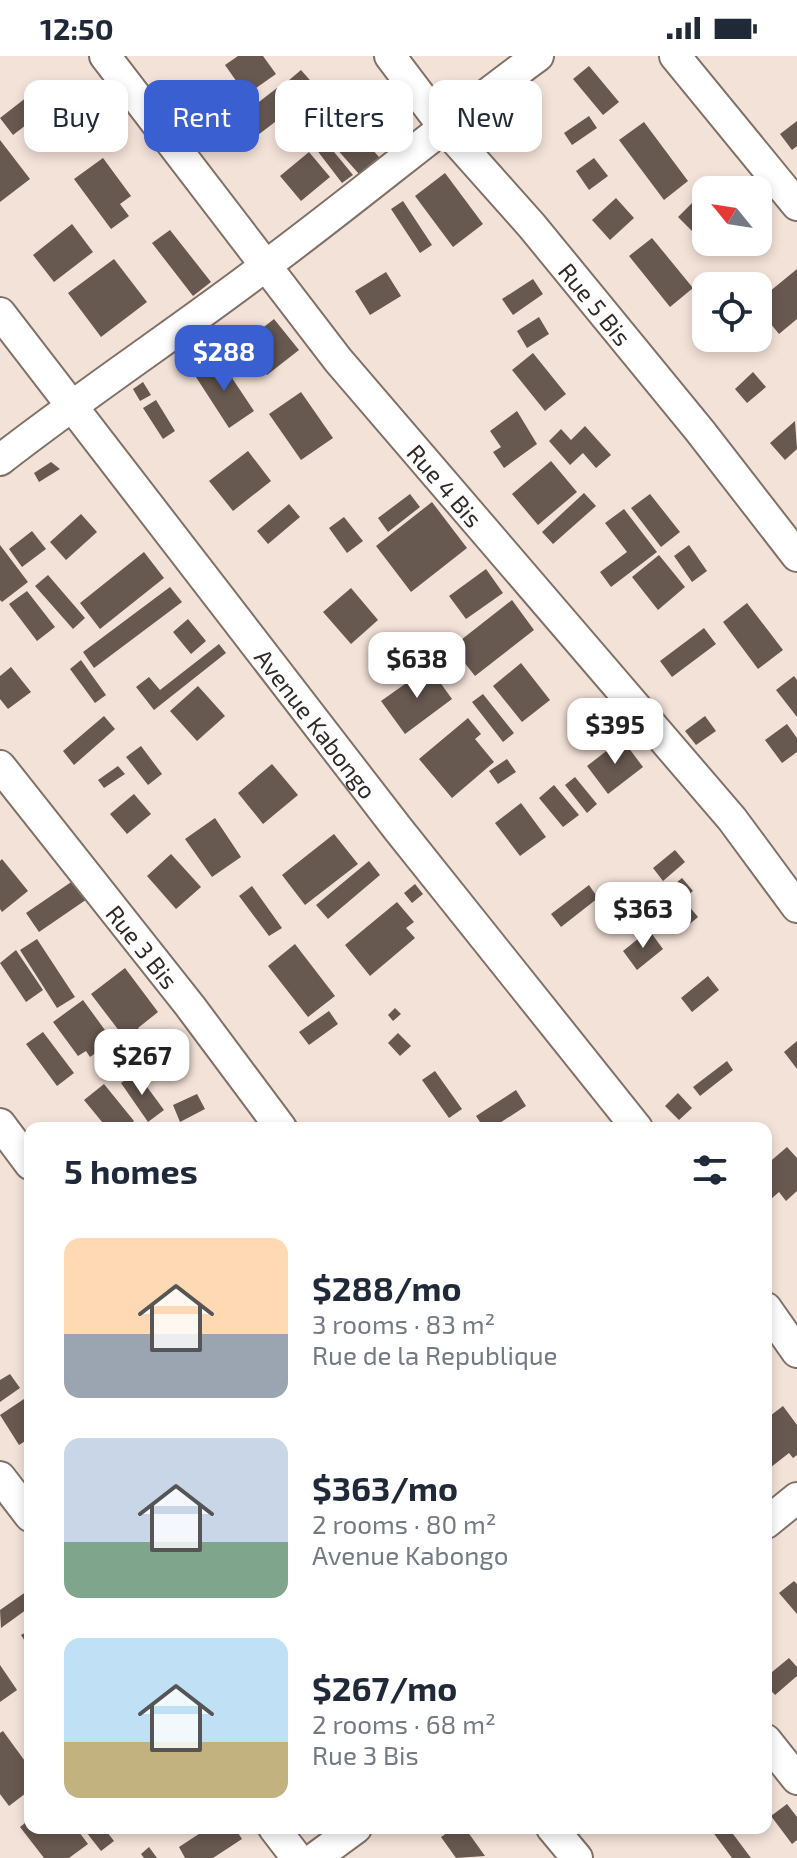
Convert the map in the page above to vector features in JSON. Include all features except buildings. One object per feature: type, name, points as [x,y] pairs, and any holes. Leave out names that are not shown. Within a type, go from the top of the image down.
[{"type":"street","name":"Rue 4 Bis","points":[[105,56],[338,360],[732,819],[797,907]]},
{"type":"street","name":"Rue 5 Bis","points":[[390,56],[429,108]]},
{"type":"street","points":[[505,80],[538,56]]},
{"type":"street","points":[[675,56],[797,205]]},
{"type":"street","points":[[0,460],[71,404],[265,267],[429,137]]},
{"type":"street","name":"Rue 5 Bis","points":[[466,152],[532,226],[700,431],[797,556]]},
{"type":"street","name":"Avenue Kabongo","points":[[0,313],[398,829],[632,1122]]},
{"type":"street","name":"Rue 3 Bis","points":[[0,766],[190,1006],[277,1122]]},
{"type":"street","points":[[0,1124],[24,1156]]},
{"type":"street","points":[[772,1317],[797,1352]]},
{"type":"street","points":[[0,1477],[24,1508]]},
{"type":"street","points":[[772,1518],[797,1498]]},
{"type":"street","points":[[772,1748],[797,1779]]},
{"type":"street","points":[[279,1834],[297,1858]]},
{"type":"street","points":[[315,1858],[348,1834]]},
{"type":"street","points":[[557,1834],[577,1858]]}]
